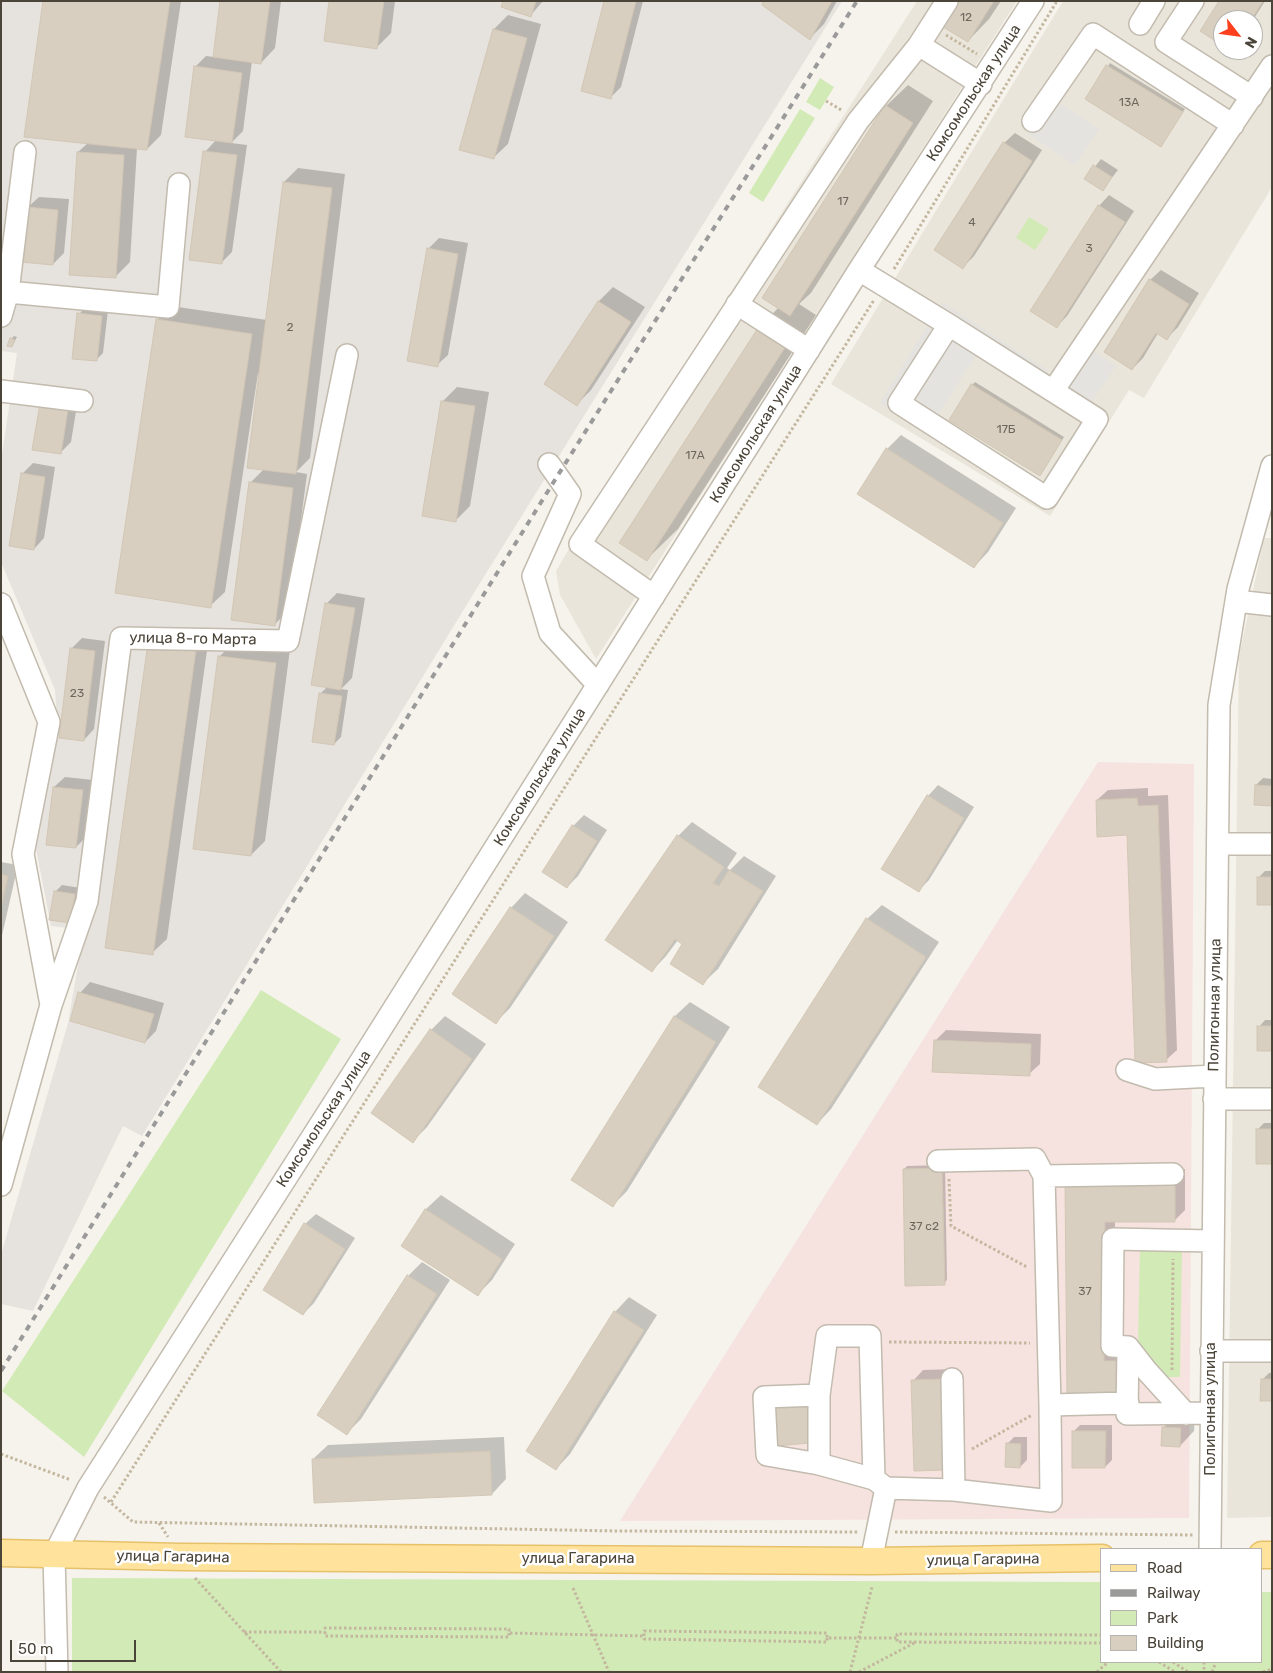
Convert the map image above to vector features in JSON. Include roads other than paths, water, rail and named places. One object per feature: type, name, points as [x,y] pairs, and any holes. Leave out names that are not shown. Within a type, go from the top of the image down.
[{"type":"main road","name":"улица Гагарина","points":[[1,1553],[182,1557],[871,1561],[1100,1558]]},
{"type":"street","points":[[654,596],[580,544],[858,121],[920,45],[947,1]]},
{"type":"street","name":"Комсомольская улица","points":[[54,1555],[88,1488],[363,1059],[808,350],[1033,1]]},
{"type":"street","points":[[1140,24],[1154,1]]},
{"type":"street","points":[[1193,1],[1166,42],[1252,97]]},
{"type":"street","points":[[1033,121],[1093,34],[1233,125]]},
{"type":"street","points":[[920,45],[981,84]]},
{"type":"street","points":[[1053,391],[1272,66]]},
{"type":"street","points":[[1,316],[8,292],[25,152]]},
{"type":"street","points":[[8,292],[168,307],[179,184]]},
{"type":"street","points":[[860,270],[949,325],[1097,420],[1047,498],[899,403],[949,325]]},
{"type":"street","points":[[737,304],[808,350]]},
{"type":"street","name":"улица 8-го Марта","points":[[1,1185],[51,1005],[87,901],[121,638],[288,641],[347,355]]},
{"type":"street","points":[[1,391],[82,401]]},
{"type":"street","points":[[549,464],[570,494],[532,576],[550,633],[598,685]]},
{"type":"street","name":"Полигонная улица","points":[[1204,1542],[1196,1413],[1211,1351],[1192,1241],[1214,1099],[1219,705],[1236,601],[1272,466]]},
{"type":"street","points":[[1236,601],[1272,605]]},
{"type":"street","name":"улица 8-го Марта","points":[[1,604],[49,722],[23,854],[51,1005]]},
{"type":"street","points":[[1218,844],[1272,844]]},
{"type":"street","points":[[1127,1070],[1156,1080],[1214,1076]]},
{"type":"street","points":[[1214,1099],[1272,1099]]},
{"type":"street","points":[[819,1395],[764,1397],[767,1455],[819,1464],[880,1484],[954,1490],[1051,1502],[1044,1176],[1035,1159],[944,1161]]},
{"type":"street","points":[[1044,1176],[1173,1174]]},
{"type":"street","points":[[1192,1241],[1113,1240],[1112,1346],[1128,1347],[1172,1398],[1196,1413]]},
{"type":"street","points":[[819,1464],[819,1395],[827,1336],[870,1336],[880,1484],[877,1532],[871,1561]]},
{"type":"street","points":[[1128,1347],[1128,1414],[1196,1413]]},
{"type":"street","points":[[1211,1351],[1272,1351]]},
{"type":"street","points":[[952,1379],[954,1490]]},
{"type":"street","points":[[1050,1405],[1128,1403]]},
{"type":"street","points":[[54,1555],[57,1672]]},
{"type":"railway","points":[[1,1371],[558,475],[857,1]]}]
